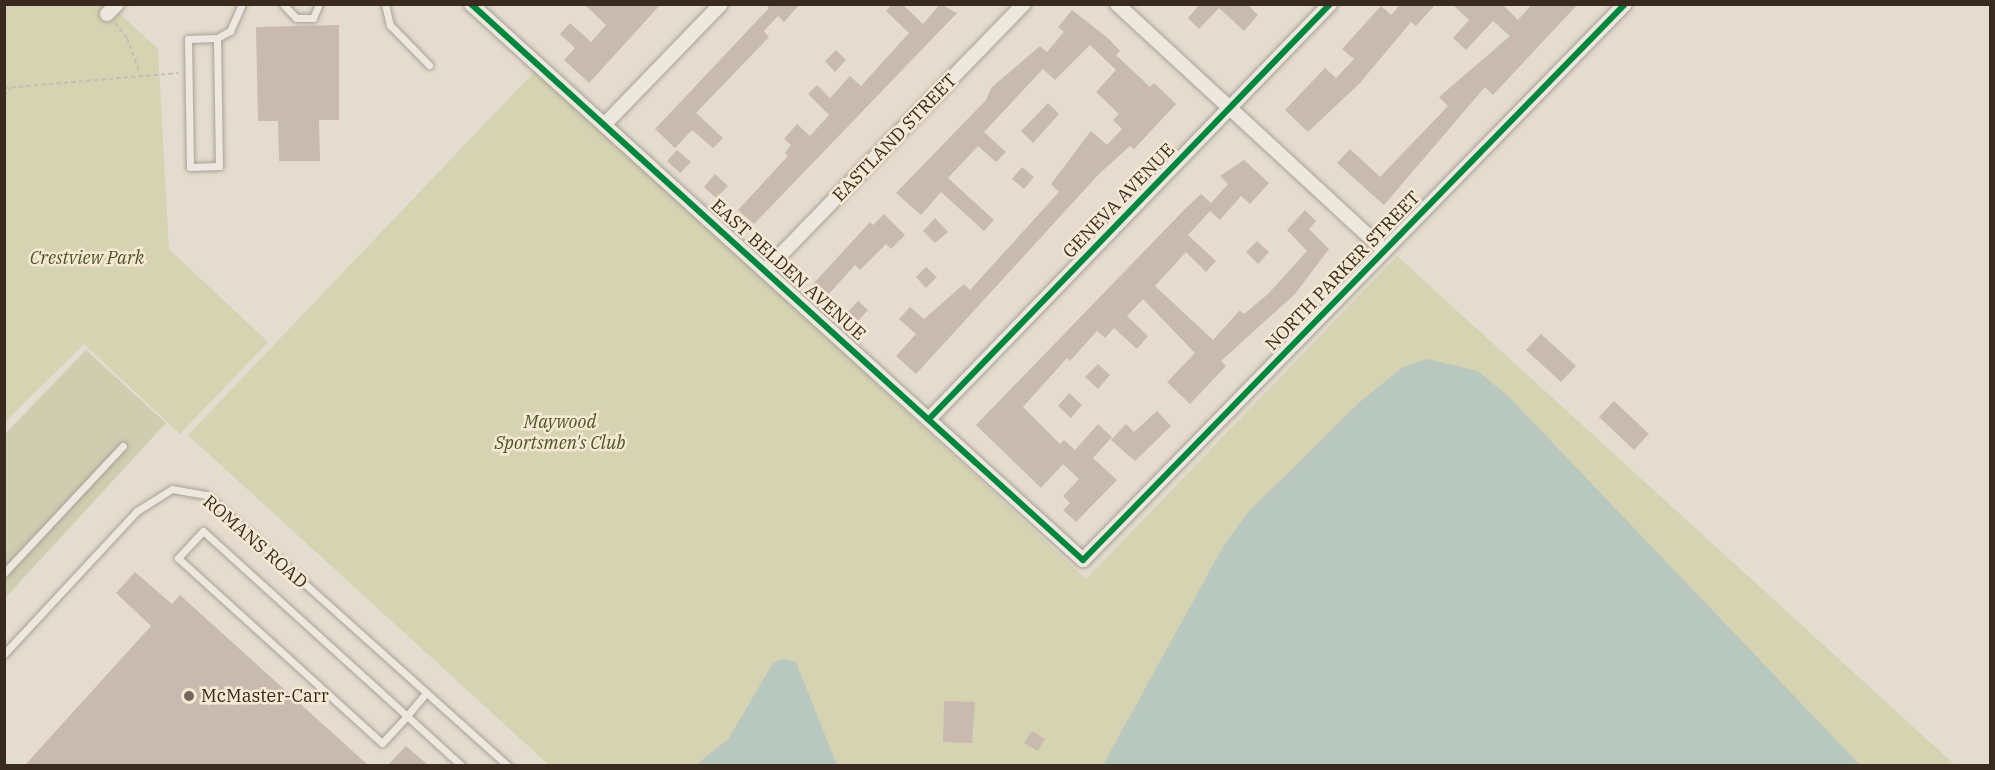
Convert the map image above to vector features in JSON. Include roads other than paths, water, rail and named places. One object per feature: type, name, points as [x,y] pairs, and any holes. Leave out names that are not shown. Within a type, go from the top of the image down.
[{"type":"street","name":"EAST BELDEN AVENUE","points":[[471,4],[606,123],[1083,560]]},
{"type":"street","points":[[606,123],[721,4]]},
{"type":"street","name":"EASTLAND STREET","points":[[765,271],[1024,4]]},
{"type":"street","points":[[1117,4],[1384,250]]},
{"type":"street","name":"GENEVA AVENUE","points":[[929,419],[1330,4]]},
{"type":"street","name":"NORTH PARKER STREET","points":[[1083,560],[1625,4]]},
{"type":"lane","points":[[217,38],[219,166],[190,167],[188,39],[217,38],[230,31],[242,4]]},
{"type":"lane","points":[[283,4],[296,18],[313,18],[319,4]]},
{"type":"lane","points":[[385,4],[390,25],[429,65]]},
{"type":"lane","points":[[4,573],[123,446]]},
{"type":"lane","name":"ROMANS ROAD","points":[[4,654],[137,511],[172,489],[206,495],[508,765]]},
{"type":"lane","points":[[426,693],[407,716],[382,743],[178,558],[203,531],[407,716],[462,765]]},
{"type":"place","name":"McMaster-Carr","points":[[189,696]]},
{"type":"park label","name":"Crestview Park","points":[[87,258]]},
{"type":"park label","name":"Maywood Sportsmen's Club","points":[[560,433]]}]
